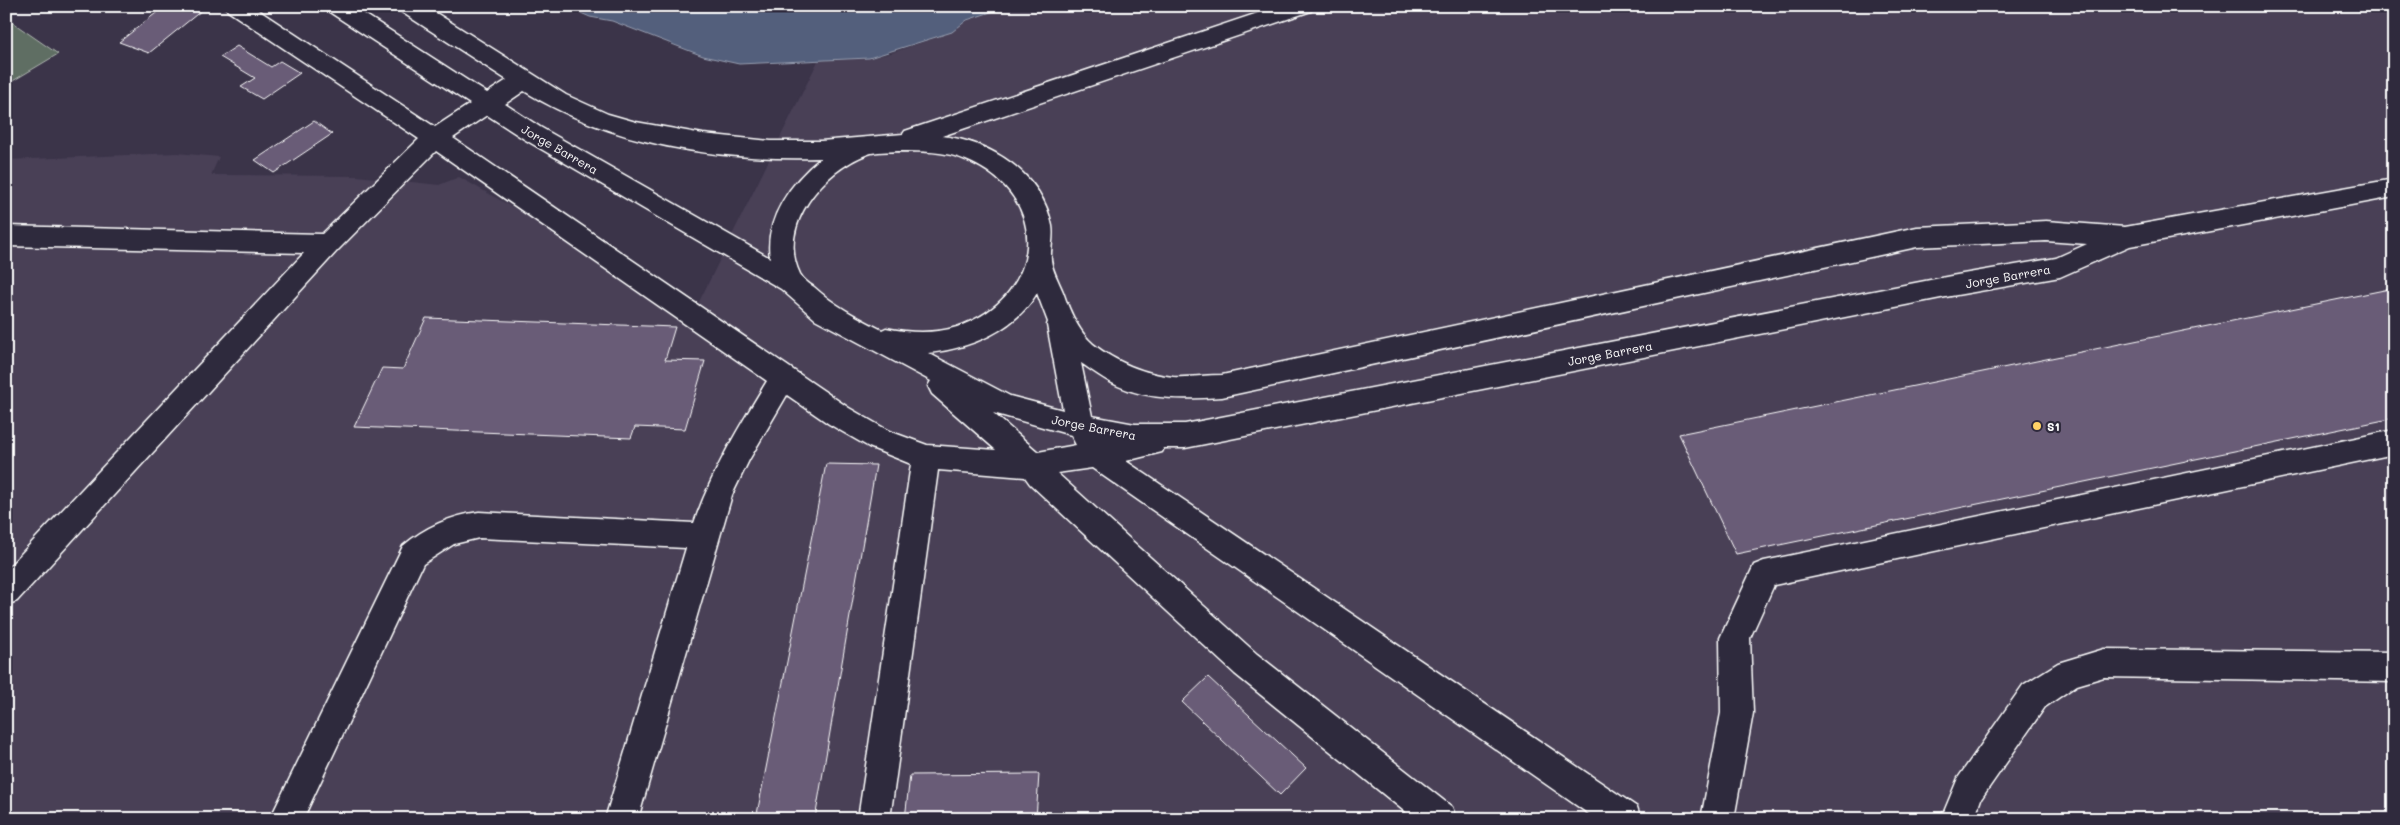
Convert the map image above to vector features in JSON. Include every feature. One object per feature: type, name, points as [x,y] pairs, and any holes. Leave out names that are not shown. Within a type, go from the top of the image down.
[{"type":"street","points":[[236,6],[532,203],[838,416],[879,439],[926,457],[1033,465],[1070,458],[1096,456],[1185,436]]},
{"type":"street","name":"Jorge Barrera","points":[[336,6],[532,133],[790,282],[824,312],[1004,406],[1080,426],[1135,436],[1185,436],[1951,286],[2060,267],[2125,237]]},
{"type":"street","name":"Jorge Barrera","points":[[408,6],[566,107],[612,124],[669,138],[795,150],[902,141],[932,142],[969,151],[986,158],[1008,172],[1024,190],[1036,211],[1040,234],[1038,259],[1032,280],[1019,299],[1001,316],[977,330],[951,339],[922,343],[895,342],[870,335]]},
{"type":"street","points":[[902,141],[1303,6]]},
{"type":"street","points":[[6,591],[328,244],[434,139],[524,80]]},
{"type":"street","points":[[969,151],[973,130],[988,113]]},
{"type":"street","name":"Jorge Barrera","points":[[790,282],[783,263],[781,242],[786,221],[795,201],[809,183],[827,167],[848,153],[871,145]]},
{"type":"street","points":[[2125,237],[2394,188]]},
{"type":"street","name":"Jorge Barrera","points":[[1038,259],[1059,318],[1083,351],[1127,378],[1173,388],[1222,386],[1917,237],[2046,231],[2125,237]]},
{"type":"street","points":[[6,236],[328,244]]},
{"type":"street","points":[[1059,318],[1080,426],[1096,456],[1625,819]]},
{"type":"street","points":[[906,356],[1033,465],[1040,475],[1246,664],[1440,819]]},
{"type":"street","points":[[621,819],[694,578],[704,536],[718,495],[738,453],[783,378]]},
{"type":"street","points":[[1717,819],[1737,713],[1735,638],[1764,574],[2394,442]]},
{"type":"street","points":[[874,819],[926,457]]},
{"type":"street","points":[[286,819],[412,555],[426,543],[460,527],[479,525],[704,536]]},
{"type":"street","points":[[1957,819],[1969,788],[2034,696],[2069,673],[2104,664],[2394,667]]},
{"type":"shaded area","points":[[1009,6],[2394,6],[2394,819],[6,819],[6,160],[177,153],[219,157],[211,175],[357,176],[439,185],[459,177],[695,310],[818,61],[869,58],[888,54],[952,32],[967,20]]},
{"type":"green space","points":[[6,18],[58,54],[6,85]]},
{"type":"water","points":[[565,6],[1009,6],[967,20],[952,32],[869,58],[739,64],[703,56],[612,21],[590,17]]},
{"type":"building","points":[[165,6],[207,6],[149,53],[119,42]]},
{"type":"building","points":[[237,46],[271,67],[280,61],[300,73],[262,99],[241,87],[255,78],[220,57]]},
{"type":"building","points":[[314,121],[332,134],[274,173],[255,160]]},
{"type":"building","name":"S1","points":[[2394,288],[2394,418],[1736,554],[1679,434]]},
{"type":"building","points":[[426,318],[675,327],[665,360],[705,361],[685,429],[635,427],[631,438],[354,427],[382,368],[403,369]]},
{"type":"building","points":[[826,464],[876,465],[815,819],[756,819]]},
{"type":"building","points":[[1208,677],[1306,768],[1280,795],[1182,702]]},
{"type":"building","points":[[1039,774],[1036,819],[905,819],[910,775]]},
{"type":"place","name":"S1","points":[[2037,426]]}]
